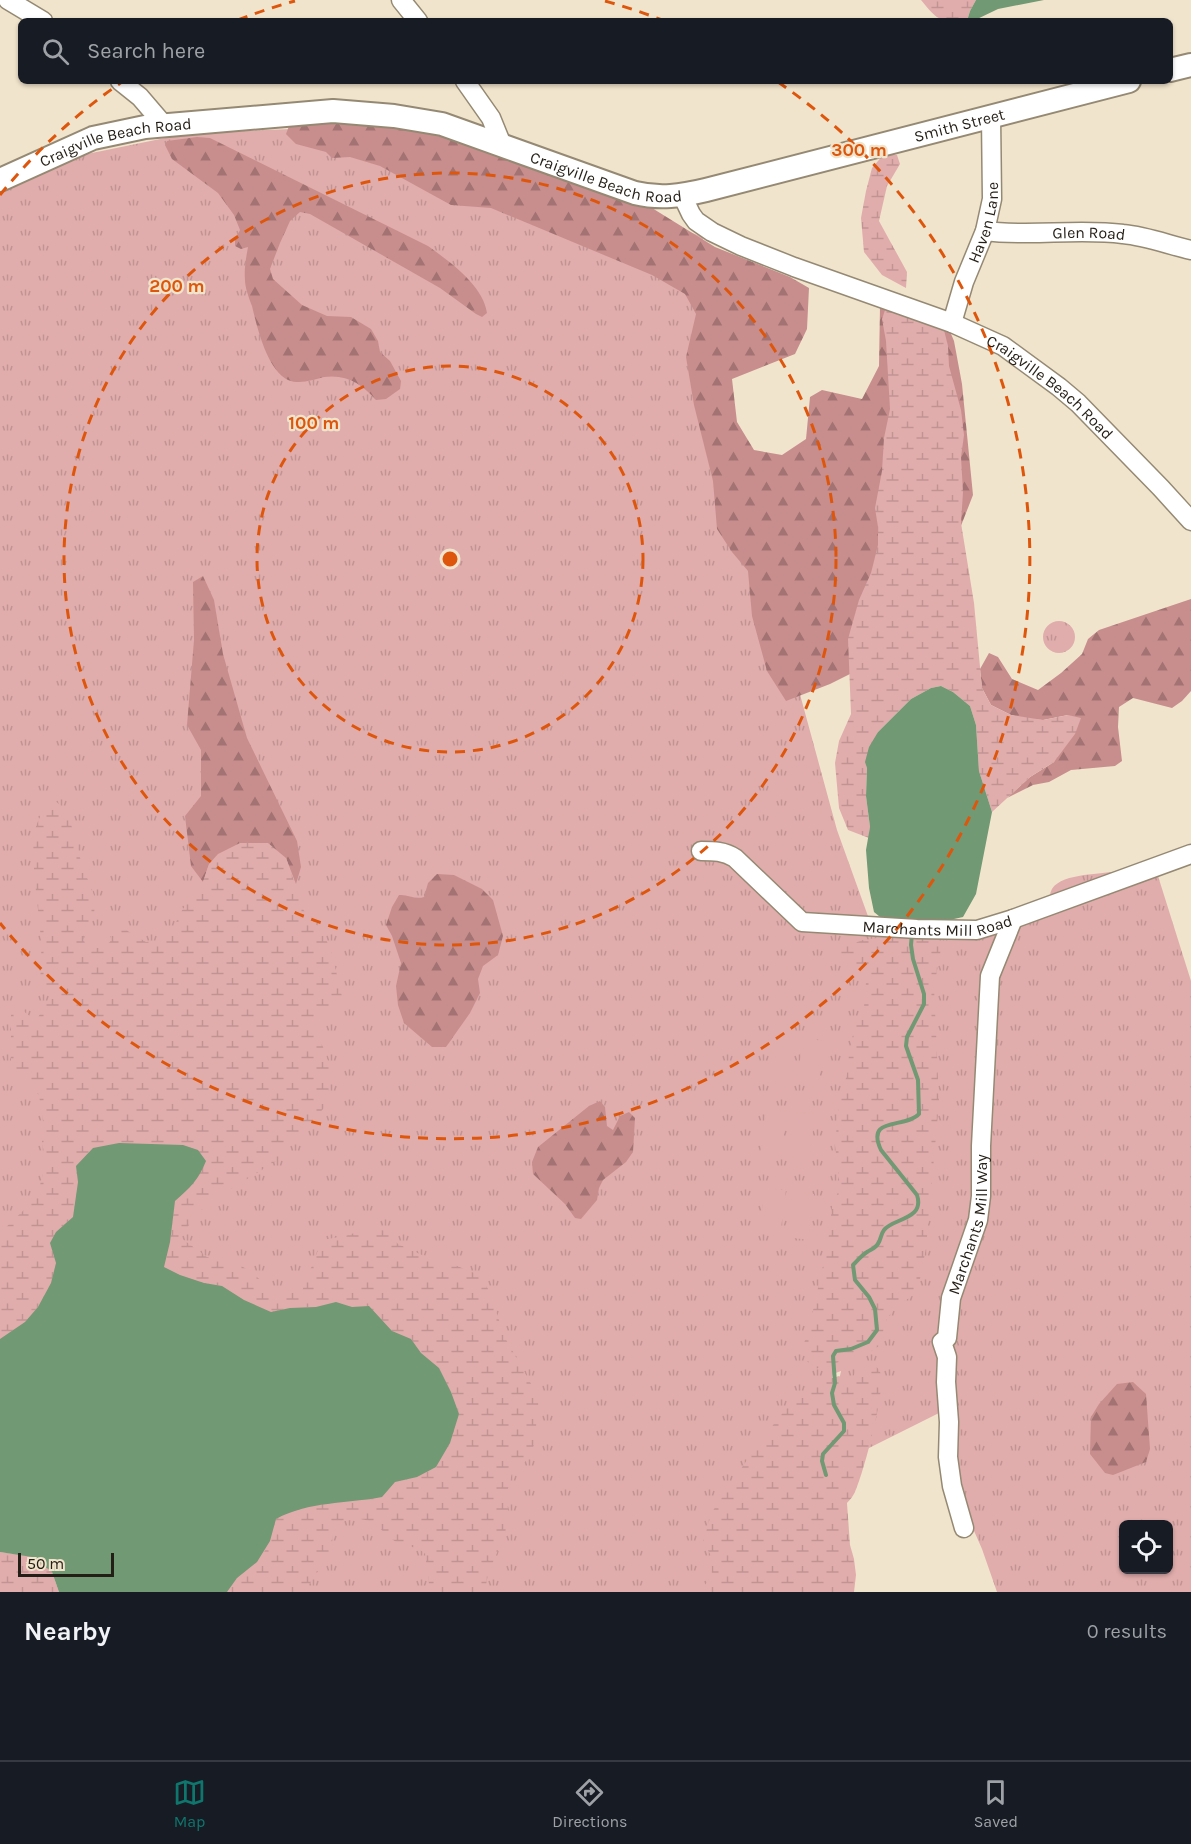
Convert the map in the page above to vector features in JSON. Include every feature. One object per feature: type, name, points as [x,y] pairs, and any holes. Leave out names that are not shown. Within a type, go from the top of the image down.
[{"type":"main road","points":[[1173,69],[1191,65]]},
{"type":"main road","name":"Smith Street","points":[[682,195],[1117,84]]},
{"type":"main road","name":"Craigville Beach Road","points":[[0,180],[93,138],[145,127],[323,112],[365,112],[442,124],[635,193],[662,197],[682,195]]},
{"type":"street","points":[[8,0],[38,18]]},
{"type":"street","points":[[401,0],[416,18]]},
{"type":"street","points":[[124,84],[140,97],[165,125]]},
{"type":"street","points":[[467,84],[491,118],[502,145]]},
{"type":"street","name":"Haven Lane","points":[[952,323],[964,282],[985,231],[992,200],[991,116]]},
{"type":"street","name":"Craigville Beach Road","points":[[682,195],[696,221],[712,232],[741,246],[952,323],[1003,346],[1059,387],[1148,474],[1191,521]]},
{"type":"street","name":"Glen Road","points":[[985,231],[1008,234],[1060,231],[1123,233],[1191,250]]},
{"type":"street","name":"Marchants Mill Road","points":[[701,850],[716,850],[735,858],[801,922],[911,929],[977,930],[1191,854]]},
{"type":"street","name":"Marchants Mill Way","points":[[964,1528],[952,1486],[948,1457],[947,1357],[942,1342],[947,1338],[951,1298],[978,1220],[981,1196],[981,1146],[990,976],[1013,919]]},
{"type":"street","points":[[977,930],[999,952]]},
{"type":"green space","points":[[921,0],[976,0],[968,18],[939,18]]},
{"type":"green space","points":[[359,122],[437,134],[652,208],[715,247],[790,277],[809,288],[807,329],[795,354],[732,379],[737,422],[754,450],[782,455],[806,439],[810,397],[822,390],[862,399],[879,366],[880,306],[949,329],[954,341],[962,384],[973,495],[916,641],[830,684],[786,701],[767,671],[752,616],[748,571],[717,529],[713,481],[694,405],[686,357],[696,314],[685,294],[652,275],[491,208],[451,205],[380,166],[350,157],[332,158],[326,152],[296,144],[286,134],[289,126]]},
{"type":"green space","points":[[368,126],[438,138],[703,237],[701,315],[837,830],[869,919],[971,927],[1158,876],[1191,981],[1191,1592],[997,1592],[982,1549],[949,1474],[943,1411],[829,1468],[836,1395],[841,1371],[833,1374],[778,1592],[226,1592],[0,1343],[0,193],[87,154],[170,137],[240,131]]},
{"type":"green space","points":[[197,137],[210,138],[428,246],[472,284],[479,293],[487,313],[482,317],[476,314],[440,288],[310,214],[300,212],[290,221],[280,243],[270,269],[273,279],[302,305],[327,316],[351,317],[371,329],[378,341],[380,352],[390,361],[401,381],[400,389],[386,399],[376,400],[353,381],[340,377],[324,377],[302,382],[288,380],[274,367],[260,336],[245,283],[248,247],[241,249],[235,246],[240,230],[234,215],[218,193],[172,159],[165,145],[167,141]]},
{"type":"green space","points":[[884,154],[897,155],[900,164],[887,186],[879,221],[907,272],[906,288],[882,275],[864,252],[861,218],[866,191],[872,168]]},
{"type":"green space","points":[[886,307],[926,320],[944,330],[949,366],[961,410],[964,435],[961,457],[963,492],[961,523],[974,603],[982,688],[991,705],[1011,715],[1043,720],[1068,715],[1081,718],[1075,734],[1054,762],[1030,777],[992,812],[979,771],[976,725],[970,706],[953,692],[941,686],[931,688],[911,699],[878,732],[866,762],[869,838],[848,830],[839,808],[835,763],[839,741],[851,714],[848,639],[859,600],[871,573],[878,545],[875,508],[890,409],[886,341],[882,319]]},
{"type":"green space","points":[[203,576],[214,600],[223,654],[247,738],[297,841],[301,867],[296,884],[286,858],[209,864],[203,882],[191,866],[185,816],[201,796],[201,750],[187,725],[194,640],[193,582]]},
{"type":"green space","points":[[1191,599],[1191,691],[1182,701],[1172,708],[1133,698],[1119,707],[1118,727],[1122,761],[1115,766],[1071,770],[1049,782],[1033,785],[1007,798],[1030,777],[1054,762],[1068,715],[1043,720],[1028,719],[1011,715],[991,705],[982,688],[980,669],[989,653],[998,657],[1012,679],[1038,690],[1082,654],[1088,639],[1099,630]]},
{"type":"green space","points":[[1059,621],[1070,626],[1075,637],[1070,648],[1059,653],[1048,648],[1043,637],[1048,626]]},
{"type":"green space","points":[[54,800],[61,806],[70,822],[94,895],[93,914],[82,932],[86,948],[100,948],[110,942],[112,930],[126,930],[146,942],[169,939],[180,913],[203,882],[209,864],[218,854],[240,843],[268,843],[286,858],[304,911],[323,932],[332,954],[343,1001],[316,1020],[315,1033],[332,1072],[326,1106],[278,1160],[216,1198],[195,1215],[181,1238],[207,1257],[229,1259],[250,1271],[277,1294],[302,1291],[322,1240],[370,1228],[386,1231],[398,1244],[422,1255],[440,1259],[479,1275],[490,1292],[504,1336],[539,1398],[534,1445],[527,1460],[512,1473],[507,1493],[508,1510],[505,1534],[488,1574],[487,1592],[430,1592],[425,1553],[395,1541],[379,1527],[361,1519],[334,1524],[331,1552],[304,1592],[227,1592],[263,1554],[276,1519],[314,1505],[333,1503],[417,1477],[436,1467],[450,1443],[459,1414],[439,1368],[421,1353],[411,1339],[392,1331],[369,1307],[352,1307],[336,1302],[316,1307],[290,1308],[271,1312],[244,1300],[222,1286],[204,1283],[164,1267],[170,1242],[175,1201],[187,1190],[183,1145],[119,1143],[93,1148],[76,1166],[78,1182],[73,1217],[56,1232],[50,1243],[56,1263],[51,1283],[38,1307],[25,1322],[0,1339],[0,1233],[26,1208],[38,1192],[46,1164],[42,1142],[44,1126],[39,1095],[11,1068],[11,1013],[22,1010],[36,1021],[52,993],[40,979],[41,943],[33,853],[37,825],[41,815]]},
{"type":"green space","points":[[1114,873],[1050,896],[1057,883],[1074,877]]},
{"type":"green space","points":[[437,874],[454,875],[482,889],[493,900],[503,936],[498,955],[483,966],[478,979],[480,993],[470,1013],[446,1047],[432,1047],[404,1023],[398,1005],[396,986],[401,963],[386,925],[399,895],[424,897],[428,883]]},
{"type":"green space","points":[[906,934],[929,934],[942,943],[934,987],[939,1102],[926,1248],[920,1279],[911,1297],[899,1304],[887,1318],[879,1346],[867,1354],[815,1369],[807,1361],[802,1348],[808,1333],[828,1243],[832,1207],[840,1187],[835,1145],[838,1113],[855,1025],[864,1007],[866,982],[864,973],[856,967],[843,965],[838,957],[840,948],[863,940]]},
{"type":"green space","points":[[775,1035],[796,1038],[790,1084],[769,1081]]},
{"type":"green space","points":[[803,1038],[824,1041],[818,1087],[797,1084]]},
{"type":"green space","points":[[600,1101],[605,1107],[607,1126],[613,1130],[620,1116],[629,1112],[635,1118],[633,1152],[626,1162],[603,1180],[597,1200],[581,1219],[575,1218],[565,1204],[533,1174],[532,1162],[538,1147],[589,1106]]},
{"type":"green space","points":[[766,1108],[787,1111],[781,1157],[760,1154]]},
{"type":"green space","points":[[794,1112],[815,1114],[809,1160],[788,1157]]},
{"type":"green space","points":[[765,1188],[786,1190],[780,1236],[759,1233]]},
{"type":"green space","points":[[793,1191],[814,1194],[808,1240],[787,1237]]},
{"type":"green space","points":[[869,1364],[878,1369],[881,1381],[868,1451],[855,1492],[847,1503],[850,1545],[856,1575],[854,1592],[700,1592],[712,1575],[711,1556],[703,1540],[712,1512],[749,1457],[783,1412],[806,1389],[818,1382],[839,1376],[850,1384],[857,1371]]},
{"type":"green space","points":[[1133,1382],[1146,1394],[1150,1449],[1146,1462],[1113,1475],[1105,1473],[1090,1454],[1091,1417],[1117,1384]]},
{"type":"green space","points":[[0,1552],[31,1556],[52,1572],[59,1592],[0,1592]]},
{"type":"shaded area","points":[[976,0],[1044,0],[998,9],[979,18],[968,18]]},
{"type":"shaded area","points":[[941,686],[953,692],[970,706],[976,725],[979,771],[992,812],[976,894],[963,917],[936,923],[885,921],[874,912],[869,888],[866,850],[870,827],[865,762],[869,747],[878,732],[911,699],[931,688]]},
{"type":"shaded area","points":[[119,1143],[183,1145],[198,1150],[206,1161],[194,1183],[175,1201],[170,1242],[164,1267],[204,1283],[222,1286],[244,1300],[271,1312],[290,1308],[316,1307],[336,1302],[352,1307],[369,1306],[392,1331],[411,1339],[421,1353],[439,1368],[459,1414],[450,1443],[436,1467],[417,1477],[395,1482],[382,1497],[315,1506],[276,1519],[270,1541],[257,1562],[237,1578],[227,1592],[59,1592],[52,1572],[32,1557],[0,1552],[0,1339],[25,1322],[38,1307],[51,1283],[56,1263],[50,1243],[56,1232],[73,1217],[78,1182],[76,1166],[93,1148]]},
{"type":"waterway","points":[[826,1475],[822,1461],[823,1454],[844,1431],[844,1423],[834,1405],[832,1393],[835,1383],[833,1356],[836,1351],[851,1349],[868,1342],[877,1330],[875,1309],[869,1297],[855,1280],[853,1265],[877,1245],[888,1226],[912,1214],[918,1203],[917,1195],[881,1150],[877,1139],[878,1132],[882,1128],[919,1114],[918,1080],[906,1046],[907,1037],[924,1004],[924,994],[913,959],[912,933]]}]
